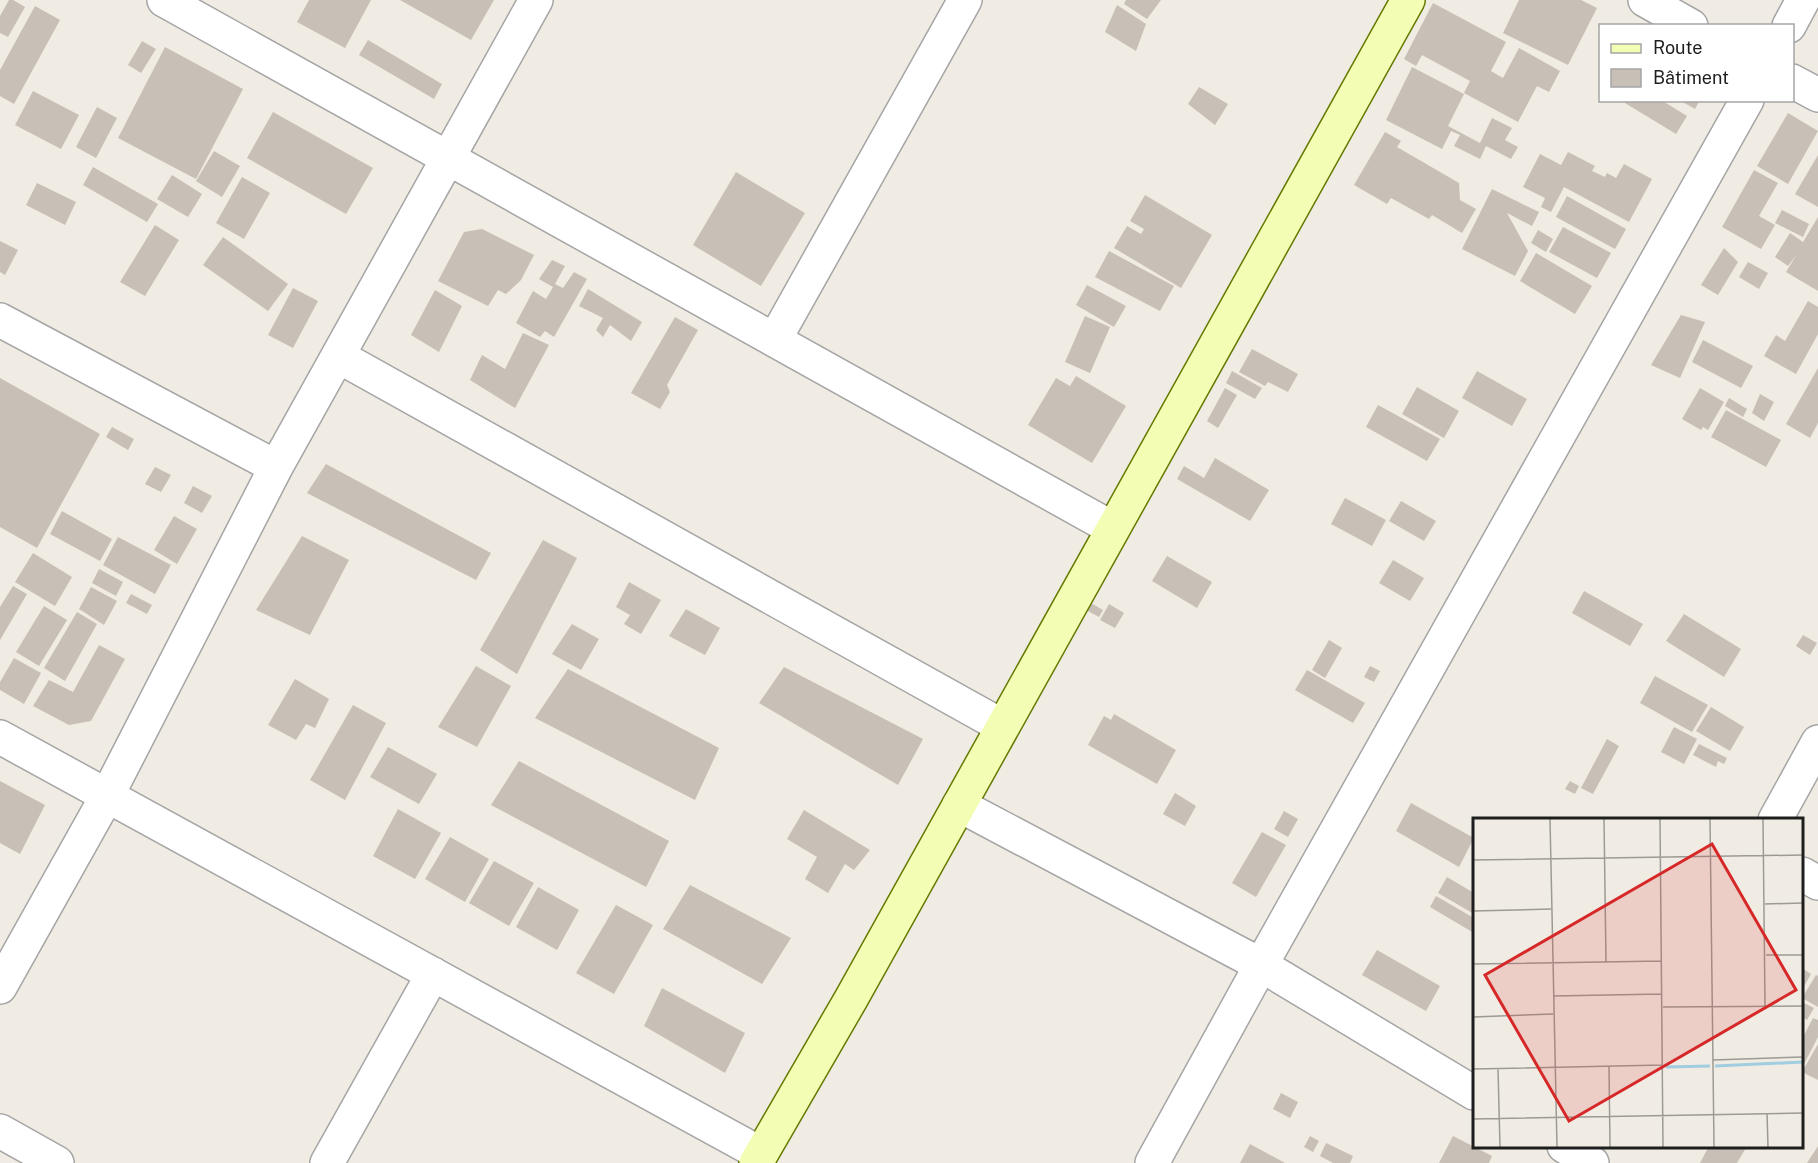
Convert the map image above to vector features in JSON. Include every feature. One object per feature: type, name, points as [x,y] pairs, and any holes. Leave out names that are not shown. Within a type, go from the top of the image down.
[{"type":"street","points":[[164,0],[1112,528]]},
{"type":"street","points":[[0,987],[107,796],[276,467],[536,0]]},
{"type":"street","points":[[775,339],[965,0]]},
{"type":"street","points":[[0,737],[433,974],[758,1158],[851,999],[1408,0]]},
{"type":"street","points":[[1645,0],[1687,24]]},
{"type":"street","points":[[1790,24],[1803,0]]},
{"type":"street","points":[[1794,82],[1818,95]]},
{"type":"street","points":[[1152,1163],[1746,102]]},
{"type":"street","points":[[0,320],[276,467]]},
{"type":"street","points":[[338,356],[1002,726]]},
{"type":"street","points":[[1776,818],[1818,742]]},
{"type":"street","points":[[959,805],[1261,965],[1473,1092]]},
{"type":"street","points":[[1803,875],[1818,883]]},
{"type":"street","points":[[327,1163],[433,974]]},
{"type":"street","points":[[0,1131],[57,1163]]},
{"type":"building","points":[[9,0],[25,7],[8,37],[0,33],[0,16]]},
{"type":"building","points":[[309,0],[371,0],[345,48],[297,22]]},
{"type":"building","points":[[400,0],[494,0],[471,40]]},
{"type":"building","points":[[1126,0],[1161,0],[1147,19],[1124,4]]},
{"type":"building","points":[[1519,0],[1581,0],[1597,8],[1568,65],[1503,33]]},
{"type":"building","points":[[1433,3],[1506,42],[1491,71],[1503,78],[1519,48],[1560,71],[1549,92],[1537,86],[1518,122],[1464,93],[1470,81],[1422,55],[1416,66],[1404,59]]},
{"type":"building","points":[[1117,5],[1146,24],[1136,51],[1105,32]]},
{"type":"building","points":[[35,6],[60,20],[14,104],[0,96],[0,70]]},
{"type":"building","points":[[368,40],[442,84],[434,99],[359,55]]},
{"type":"building","points":[[142,41],[156,49],[141,73],[128,65]]},
{"type":"building","points":[[165,47],[243,89],[196,179],[118,138]]},
{"type":"building","points":[[1412,67],[1464,94],[1448,126],[1480,143],[1492,118],[1512,128],[1505,140],[1518,147],[1511,159],[1486,146],[1480,159],[1454,146],[1460,135],[1451,131],[1442,149],[1386,120]]},
{"type":"building","points":[[1199,87],[1228,104],[1215,125],[1188,104]]},
{"type":"building","points":[[33,91],[79,115],[61,149],[15,125]]},
{"type":"building","points":[[1664,102],[1687,116],[1676,134],[1625,103]]},
{"type":"building","points":[[1683,102],[1699,102],[1695,109]]},
{"type":"building","points":[[97,107],[117,118],[96,158],[76,147]]},
{"type":"building","points":[[273,112],[373,168],[346,214],[247,158]]},
{"type":"building","points":[[1788,113],[1818,131],[1788,184],[1757,166]]},
{"type":"building","points":[[1385,132],[1401,141],[1397,147],[1459,183],[1460,200],[1476,209],[1462,233],[1432,215],[1429,219],[1391,198],[1387,204],[1354,185]]},
{"type":"building","points":[[214,151],[240,166],[222,197],[196,181]]},
{"type":"building","points":[[1568,152],[1595,166],[1592,171],[1605,177],[1607,173],[1616,178],[1624,164],[1652,179],[1629,222],[1564,187],[1551,212],[1541,207],[1545,198],[1523,187],[1540,154],[1561,165]]},
{"type":"building","points":[[1818,155],[1818,207],[1795,194]]},
{"type":"building","points":[[93,167],[158,204],[147,222],[83,185]]},
{"type":"building","points":[[1754,170],[1778,183],[1759,216],[1775,225],[1761,249],[1722,227]]},
{"type":"building","points":[[736,172],[805,213],[761,286],[693,245]]},
{"type":"building","points":[[172,175],[202,194],[188,217],[157,199]]},
{"type":"building","points":[[242,177],[270,193],[244,239],[216,223]]},
{"type":"building","points":[[37,183],[76,202],[65,225],[26,205]]},
{"type":"building","points":[[1492,189],[1539,212],[1532,226],[1507,213],[1528,251],[1515,276],[1462,249]]},
{"type":"building","points":[[1145,195],[1212,235],[1181,288],[1114,248],[1127,226],[1141,234],[1144,229],[1130,221]]},
{"type":"building","points":[[1567,196],[1626,229],[1615,249],[1556,217]]},
{"type":"building","points":[[1782,210],[1809,224],[1803,237],[1775,223]]},
{"type":"building","points":[[1818,217],[1818,291],[1786,272],[1797,254],[1788,266],[1775,257],[1790,233],[1803,242]]},
{"type":"building","points":[[155,225],[179,240],[145,296],[120,282]]},
{"type":"building","points":[[1563,227],[1611,253],[1597,278],[1549,252]]},
{"type":"building","points":[[482,229],[534,255],[521,280],[506,294],[498,290],[488,306],[438,281],[464,232]]},
{"type":"building","points":[[1538,230],[1553,239],[1546,252],[1531,243]]},
{"type":"building","points":[[223,237],[288,284],[268,311],[203,265]]},
{"type":"building","points":[[0,241],[18,250],[5,275],[0,272]]},
{"type":"building","points":[[1724,248],[1738,262],[1718,295],[1701,285]]},
{"type":"building","points":[[1109,251],[1174,286],[1160,311],[1095,277]]},
{"type":"building","points":[[1536,253],[1592,286],[1575,314],[1520,281]]},
{"type":"building","points":[[552,260],[565,266],[555,284],[563,288],[574,272],[587,279],[554,337],[545,331],[540,337],[516,323],[533,291],[546,299],[553,287],[539,279]]},
{"type":"building","points":[[1748,262],[1768,273],[1759,289],[1739,277]]},
{"type":"building","points":[[1087,285],[1126,306],[1114,327],[1076,305]]},
{"type":"building","points":[[293,288],[318,301],[293,348],[268,335]]},
{"type":"building","points":[[588,289],[642,322],[631,341],[610,325],[603,337],[596,330],[603,318],[579,306]]},
{"type":"building","points":[[435,290],[462,306],[439,352],[411,335]]},
{"type":"building","points":[[1808,301],[1818,307],[1818,334],[1796,374],[1764,356],[1776,335],[1785,341]]},
{"type":"building","points":[[1681,315],[1705,322],[1680,378],[1651,365]]},
{"type":"building","points":[[1085,316],[1110,327],[1090,373],[1065,362]]},
{"type":"building","points":[[675,317],[698,330],[667,385],[670,392],[660,409],[631,393]]},
{"type":"building","points":[[523,333],[549,345],[515,408],[470,380],[482,355],[505,369]]},
{"type":"building","points":[[1703,340],[1753,366],[1741,388],[1692,362]]},
{"type":"building","points":[[1252,349],[1298,374],[1288,392],[1268,382],[1265,386],[1239,372]]},
{"type":"building","points":[[1818,368],[1818,423],[1810,438],[1786,424]]},
{"type":"building","points":[[1232,371],[1262,388],[1255,399],[1226,383]]},
{"type":"building","points":[[1477,371],[1527,399],[1512,426],[1462,398]]},
{"type":"building","points":[[1076,376],[1126,406],[1092,463],[1028,425],[1056,378],[1070,386]]},
{"type":"building","points":[[0,378],[100,434],[37,548],[0,527]]},
{"type":"building","points":[[1417,387],[1459,411],[1444,438],[1402,414]]},
{"type":"building","points":[[1225,388],[1237,395],[1218,428],[1207,421]]},
{"type":"building","points":[[1700,388],[1724,402],[1708,430],[1703,427],[1701,430],[1682,419]]},
{"type":"building","points":[[1760,394],[1774,402],[1764,421],[1752,413]]},
{"type":"building","points":[[1729,398],[1747,409],[1743,417],[1725,406]]},
{"type":"building","points":[[1378,405],[1440,439],[1427,461],[1366,427]]},
{"type":"building","points":[[1726,410],[1781,440],[1766,467],[1711,437]]},
{"type":"building","points":[[112,427],[134,439],[128,450],[106,437]]},
{"type":"building","points":[[1215,458],[1269,490],[1250,521],[1177,479],[1184,466],[1204,478]]},
{"type":"building","points":[[326,464],[491,553],[476,580],[307,493]]},
{"type":"building","points":[[155,467],[171,475],[161,492],[145,484]]},
{"type":"building","points":[[193,486],[212,496],[202,513],[184,503]]},
{"type":"building","points":[[1345,498],[1386,520],[1372,546],[1331,524]]},
{"type":"building","points":[[1401,501],[1436,521],[1424,541],[1389,521]]},
{"type":"building","points":[[62,511],[112,539],[100,561],[50,534]]},
{"type":"building","points":[[174,516],[197,529],[177,564],[154,550]]},
{"type":"building","points":[[302,536],[349,560],[310,635],[256,610]]},
{"type":"building","points":[[118,537],[171,565],[155,594],[103,565]]},
{"type":"building","points":[[543,540],[577,558],[517,674],[480,650]]},
{"type":"building","points":[[33,553],[72,577],[55,606],[15,582]]},
{"type":"building","points":[[1167,556],[1212,582],[1197,608],[1152,581]]},
{"type":"building","points":[[1393,560],[1424,578],[1410,601],[1379,583]]},
{"type":"building","points":[[99,569],[123,582],[116,596],[92,583]]},
{"type":"building","points":[[629,582],[661,600],[641,634],[624,624],[630,615],[616,607]]},
{"type":"building","points":[[13,586],[27,594],[0,640],[0,607]]},
{"type":"building","points":[[91,587],[117,601],[104,625],[79,609]]},
{"type":"building","points":[[1584,591],[1643,624],[1630,646],[1572,613]]},
{"type":"building","points":[[131,594],[152,605],[147,614],[126,603]]},
{"type":"building","points":[[1091,603],[1103,610],[1099,617],[1086,610]]},
{"type":"building","points":[[1109,604],[1124,613],[1115,628],[1100,620]]},
{"type":"building","points":[[44,606],[67,620],[39,666],[16,652]]},
{"type":"building","points":[[686,609],[720,628],[705,655],[669,636]]},
{"type":"building","points":[[77,612],[97,624],[65,681],[44,668]]},
{"type":"building","points":[[1684,614],[1741,649],[1724,677],[1666,641]]},
{"type":"building","points":[[572,624],[599,639],[581,670],[552,654]]},
{"type":"building","points":[[1803,635],[1817,643],[1810,655],[1796,646]]},
{"type":"building","points":[[1329,640],[1342,648],[1325,678],[1312,670]]},
{"type":"building","points":[[99,645],[125,659],[91,721],[69,725],[33,706],[49,680],[73,692]]},
{"type":"building","points":[[14,658],[41,673],[24,704],[0,690],[0,682]]},
{"type":"building","points":[[476,666],[511,686],[477,747],[438,727]]},
{"type":"building","points":[[1370,666],[1380,671],[1374,682],[1364,677]]},
{"type":"building","points":[[784,667],[923,739],[898,785],[759,703]]},
{"type":"building","points":[[568,669],[719,748],[695,800],[535,718]]},
{"type":"building","points":[[1307,670],[1365,703],[1353,723],[1295,690]]},
{"type":"building","points":[[1655,676],[1708,705],[1692,732],[1640,703]]},
{"type":"building","points":[[295,679],[329,699],[315,728],[306,724],[296,740],[268,725]]},
{"type":"building","points":[[353,705],[386,723],[345,800],[310,780]]},
{"type":"building","points":[[1711,707],[1744,727],[1730,751],[1696,731]]},
{"type":"building","points":[[1114,714],[1176,750],[1157,784],[1088,745],[1104,716],[1111,720]]},
{"type":"building","points":[[1674,727],[1697,739],[1684,764],[1661,752]]},
{"type":"building","points":[[1607,739],[1619,746],[1593,794],[1581,788]]},
{"type":"building","points":[[1699,744],[1727,758],[1724,764],[1718,761],[1716,767],[1693,755]]},
{"type":"building","points":[[388,747],[437,774],[419,804],[370,777]]},
{"type":"building","points":[[519,761],[669,841],[646,887],[491,805]]},
{"type":"building","points":[[0,781],[45,805],[20,854],[0,843]]},
{"type":"building","points":[[1570,781],[1579,786],[1575,794],[1565,789]]},
{"type":"building","points":[[1175,793],[1196,806],[1185,826],[1163,814]]},
{"type":"building","points":[[1411,803],[1473,837],[1473,840],[1459,867],[1396,831]]},
{"type":"building","points":[[398,809],[441,833],[415,879],[373,856]]},
{"type":"building","points":[[804,810],[870,850],[854,870],[845,864],[828,893],[805,879],[817,857],[787,839]]},
{"type":"building","points":[[1284,811],[1298,819],[1288,837],[1274,829]]},
{"type":"building","points":[[1262,832],[1286,845],[1256,897],[1232,883]]},
{"type":"building","points":[[450,837],[489,859],[465,902],[425,879]]},
{"type":"building","points":[[494,861],[534,883],[509,926],[469,903]]},
{"type":"building","points":[[1447,877],[1473,892],[1473,913],[1438,893]]},
{"type":"building","points":[[690,885],[791,938],[762,984],[663,929]]},
{"type":"building","points":[[538,887],[579,910],[557,950],[516,927]]},
{"type":"building","points":[[1436,896],[1473,917],[1473,932],[1430,907]]},
{"type":"building","points":[[616,905],[653,925],[614,994],[576,973]]},
{"type":"building","points":[[1377,950],[1440,986],[1426,1011],[1362,975]]},
{"type":"building","points":[[1803,969],[1811,974],[1803,988]]},
{"type":"building","points":[[1816,975],[1818,976],[1818,1007],[1803,996]]},
{"type":"building","points":[[662,988],[745,1033],[725,1073],[644,1026]]},
{"type":"building","points":[[1803,1002],[1814,1008],[1807,1020],[1803,1018]]},
{"type":"building","points":[[1813,1018],[1818,1020],[1818,1037],[1803,1066],[1803,1037]]},
{"type":"building","points":[[1818,1044],[1818,1080],[1803,1072]]},
{"type":"building","points":[[1281,1093],[1298,1102],[1290,1118],[1273,1109]]},
{"type":"building","points":[[1310,1136],[1319,1141],[1313,1152],[1304,1147]]},
{"type":"building","points":[[1453,1136],[1492,1156],[1489,1163],[1439,1163]]},
{"type":"building","points":[[1326,1143],[1353,1156],[1350,1163],[1333,1163],[1320,1156]]},
{"type":"building","points":[[1250,1144],[1285,1163],[1240,1163]]},
{"type":"building","points":[[1818,1146],[1818,1163],[1807,1163]]},
{"type":"building","points":[[1708,1148],[1746,1148],[1737,1163],[1700,1163]]}]
